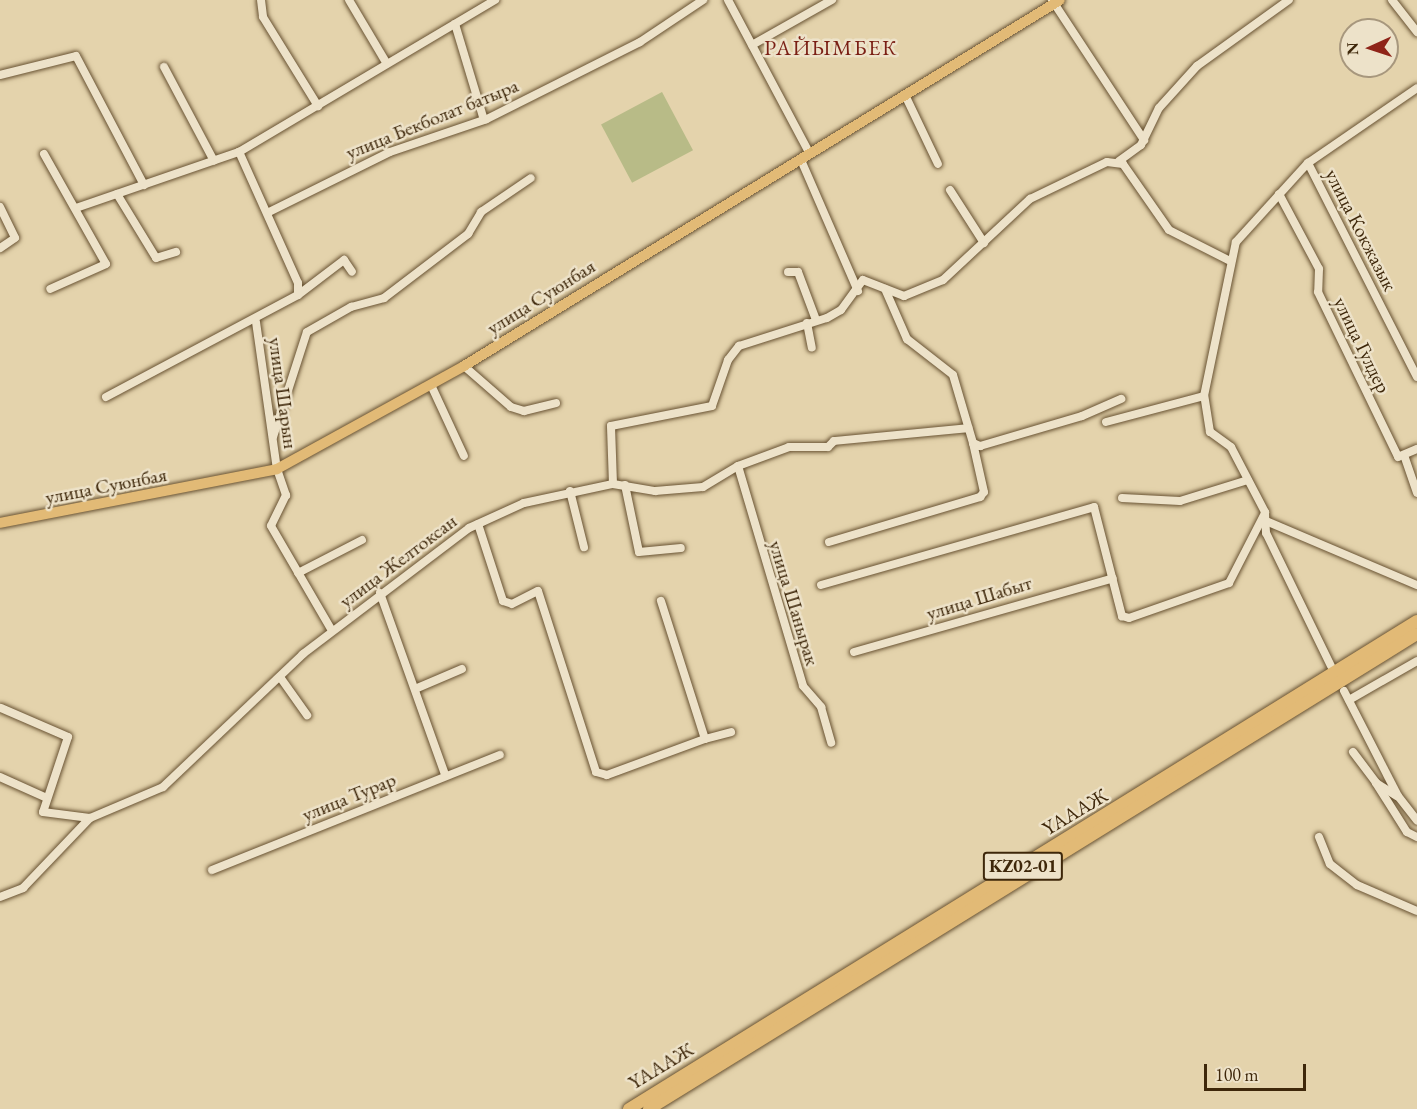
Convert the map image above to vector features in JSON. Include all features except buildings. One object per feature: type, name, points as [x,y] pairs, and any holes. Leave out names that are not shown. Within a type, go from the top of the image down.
[{"type":"highway","name":"ҮАААЖ","points":[[628,1109],[1417,621]]},
{"type":"highway","name":"ҮАААЖ","points":[[649,1109],[1417,634]]},
{"type":"main road","name":"улица Суюнбая","points":[[0,523],[278,468],[464,366],[906,97],[1055,1]]},
{"type":"street","points":[[261,0],[263,16],[318,106]]},
{"type":"street","points":[[349,0],[387,64]]},
{"type":"street","points":[[76,208],[239,152],[455,24],[481,4],[495,0]]},
{"type":"street","name":"улица Бекболат батыра","points":[[267,213],[390,152],[484,120],[640,42],[703,0]]},
{"type":"street","points":[[728,0],[806,157],[858,291]]},
{"type":"street","points":[[752,45],[832,0]]},
{"type":"street","points":[[613,484],[611,426],[712,406],[732,352],[776,330],[807,323],[841,310],[866,279],[885,288],[909,295],[943,280],[1030,199],[1107,162],[1119,161],[1144,140],[1159,108],[1197,66],[1289,0]]},
{"type":"street","points":[[1392,0],[1417,32]]},
{"type":"street","points":[[1055,1],[1144,140]]},
{"type":"street","points":[[455,24],[484,120]]},
{"type":"street","points":[[0,75],[76,56],[144,185]]},
{"type":"street","points":[[164,68],[214,161]]},
{"type":"street","points":[[1331,666],[1266,533],[1265,512],[1231,447],[1210,432],[1204,396],[1230,261],[1242,233],[1308,163],[1417,88]]},
{"type":"street","points":[[906,97],[938,164]]},
{"type":"street","points":[[239,152],[298,283],[298,295]]},
{"type":"street","points":[[44,154],[106,264],[50,289]]},
{"type":"street","points":[[1119,161],[1169,230],[1230,261]]},
{"type":"street","name":"улица Кокжазык","points":[[1308,163],[1417,377]]},
{"type":"street","points":[[273,436],[307,332],[351,307],[384,298],[468,234],[482,212],[531,178]]},
{"type":"street","points":[[950,190],[984,243]]},
{"type":"street","points":[[117,194],[156,258],[176,252]]},
{"type":"street","name":"улица Гулдер","points":[[1279,194],[1319,270],[1318,292],[1398,457],[1406,458]]},
{"type":"street","points":[[0,207],[15,238],[0,248]]},
{"type":"street","points":[[106,398],[256,322],[298,295],[344,260],[352,272]]},
{"type":"street","points":[[788,272],[798,272],[816,320]]},
{"type":"street","points":[[829,542],[980,497],[973,443],[953,375],[907,339],[885,288]]},
{"type":"street","name":"улица Шарын","points":[[256,322],[278,468],[286,495],[272,526],[298,573]]},
{"type":"street","points":[[807,323],[812,348]]},
{"type":"street","points":[[464,366],[511,407],[524,411],[556,403]]},
{"type":"street","points":[[431,385],[464,456]]},
{"type":"street","points":[[1106,422],[1204,396]]},
{"type":"street","points":[[973,443],[980,446],[1082,416],[1121,399]]},
{"type":"street","name":"улица Желтоксан","points":[[0,897],[23,888],[90,818],[163,787],[332,631],[380,593],[478,524],[524,503],[570,491],[613,484],[655,491],[703,488],[738,466],[789,447],[828,447],[834,441],[968,428]]},
{"type":"street","points":[[1417,449],[1406,458],[1417,493]]},
{"type":"street","name":"улица Шанырак","points":[[738,466],[803,687],[821,707],[831,743]]},
{"type":"street","points":[[1122,498],[1180,501],[1248,480]]},
{"type":"street","points":[[625,485],[639,552],[681,548]]},
{"type":"street","points":[[570,491],[584,547]]},
{"type":"street","points":[[821,585],[1094,507],[1122,616],[1129,618],[1228,584],[1265,512]]},
{"type":"street","points":[[1266,521],[1417,585]]},
{"type":"street","points":[[478,524],[503,601],[512,604],[538,591],[596,772],[607,775],[705,739],[732,732]]},
{"type":"street","points":[[332,631],[298,573],[362,540]]},
{"type":"street","name":"улица Шабыт","points":[[854,652],[1113,578]]},
{"type":"street","points":[[380,593],[446,776]]},
{"type":"street","points":[[661,601],[705,739]]},
{"type":"street","points":[[1349,700],[1417,661]]},
{"type":"street","points":[[415,689],[462,669]]},
{"type":"street","points":[[280,677],[307,715]]},
{"type":"street","points":[[1344,691],[1398,796],[1416,821]]},
{"type":"street","points":[[1,708],[69,740],[47,798],[45,815],[90,818]]},
{"type":"street","points":[[1353,752],[1407,832],[1417,837]]},
{"type":"street","name":"улица Турар","points":[[212,870],[500,755]]},
{"type":"street","points":[[0,777],[47,798]]},
{"type":"street","points":[[1376,783],[1398,796]]},
{"type":"street","points":[[1319,837],[1330,864],[1357,885],[1417,912]]},
{"type":"green space","points":[[662,92],[693,150],[632,183],[601,124]]},
{"type":"district","name":"РАЙЫМБЕК","points":[[831,48]]}]
